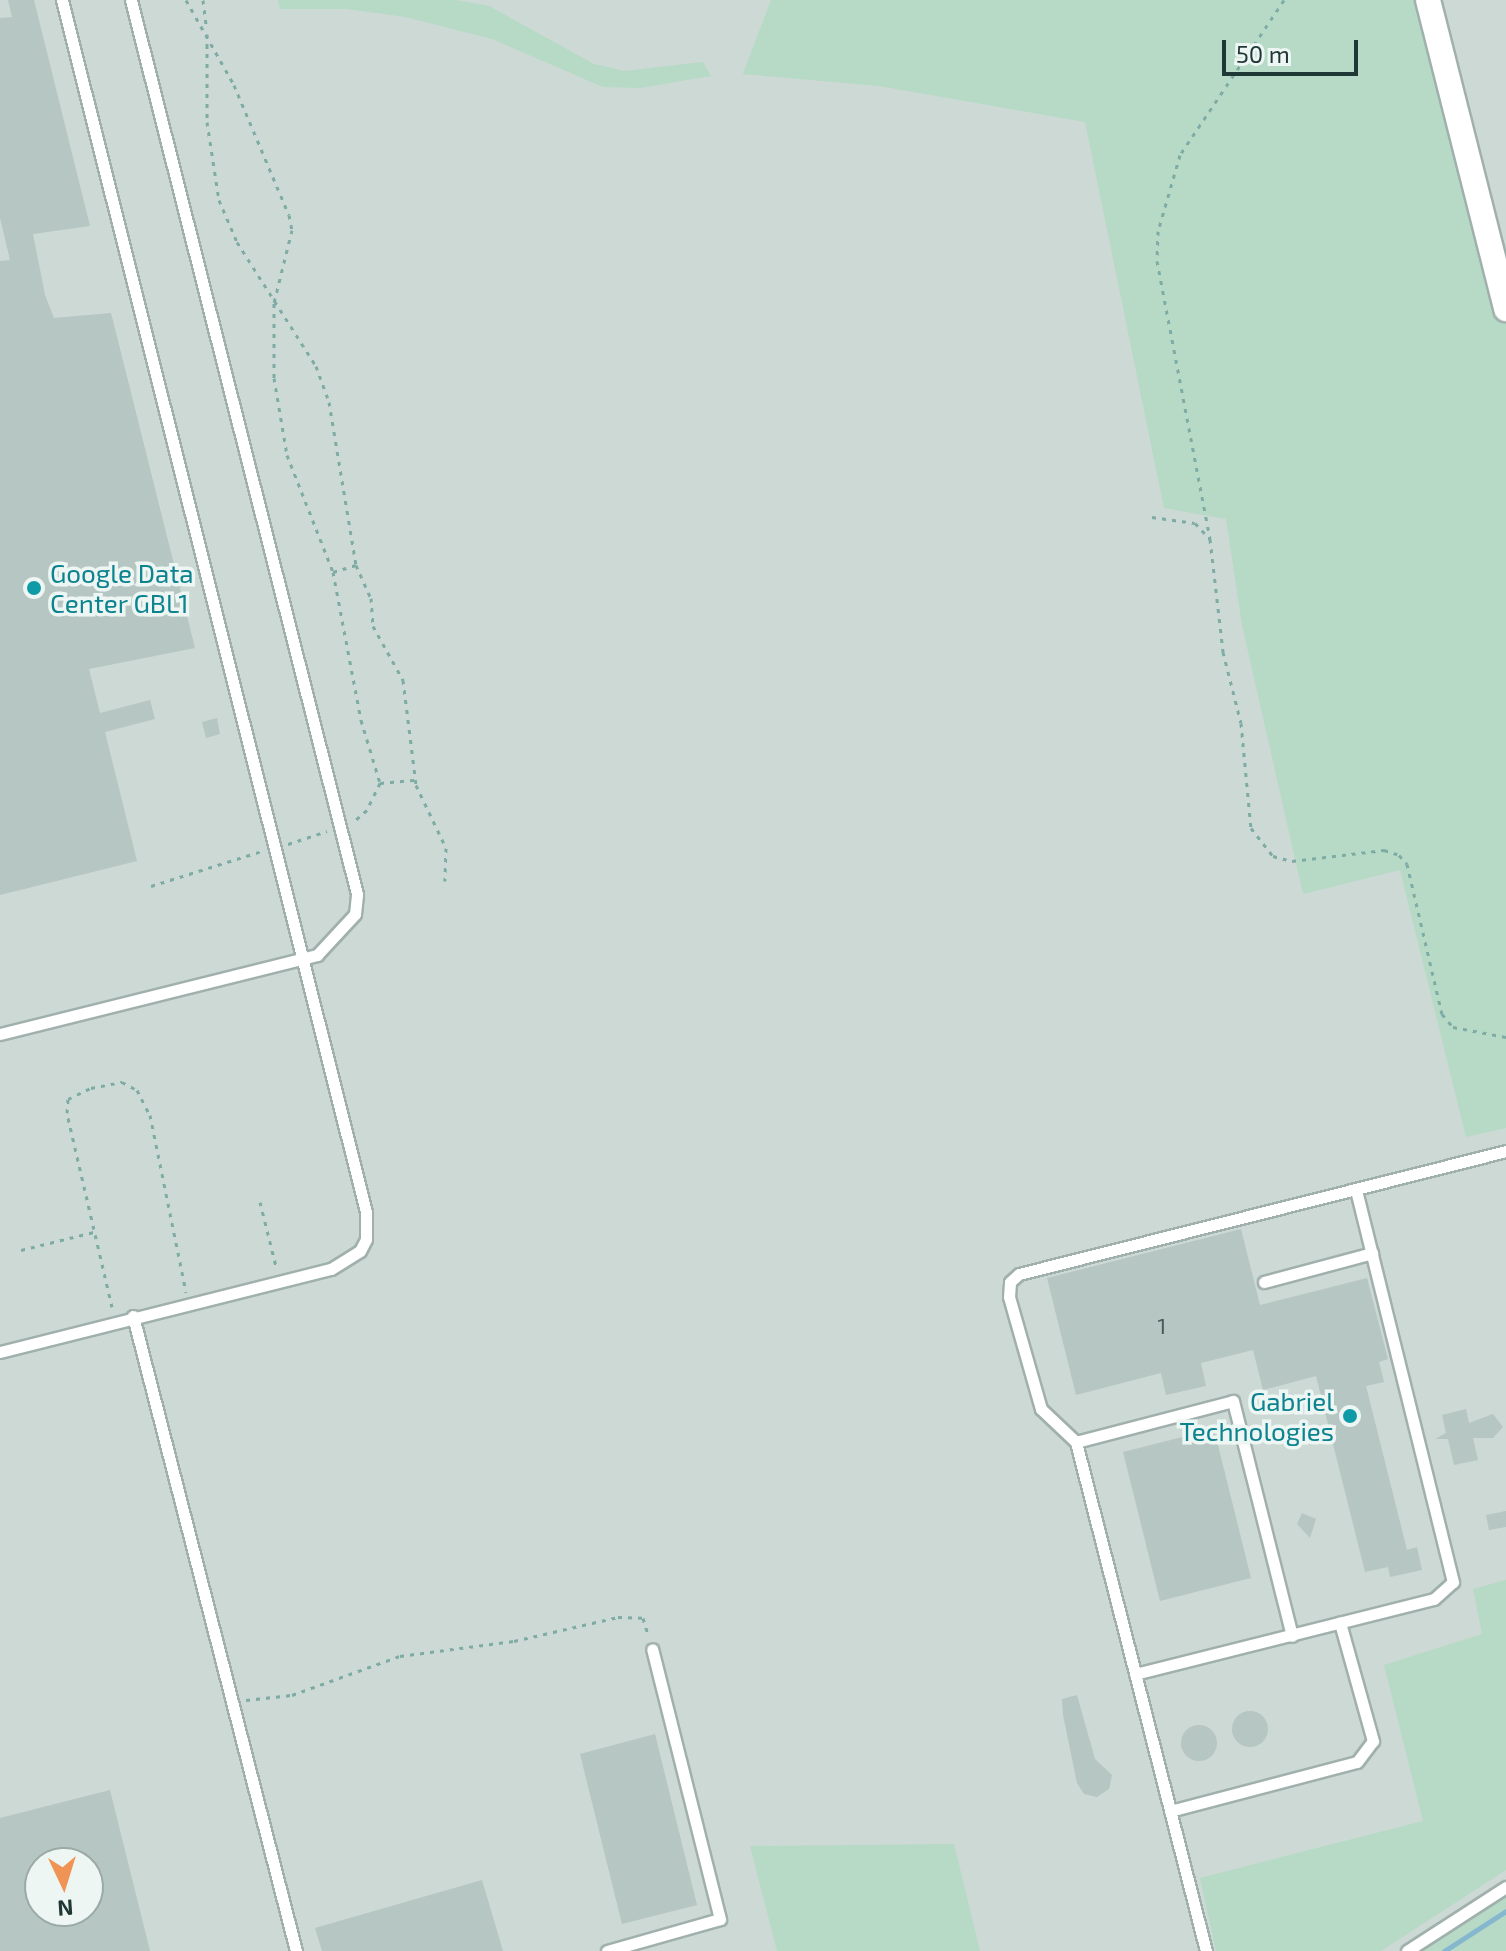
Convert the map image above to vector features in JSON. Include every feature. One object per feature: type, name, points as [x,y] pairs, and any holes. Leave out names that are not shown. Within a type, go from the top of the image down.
[{"type":"street","points":[[1432,3],[1506,309]]},
{"type":"lane","points":[[0,1352],[340,1265],[360,1251],[366,1239],[366,1212],[62,0]]},
{"type":"lane","points":[[0,1034],[302,959],[326,950],[355,914],[357,894],[131,0]]},
{"type":"lane","points":[[1206,1951],[1076,1442],[1041,1409],[1009,1297],[1010,1282],[1019,1274],[1506,1151]]},
{"type":"lane","points":[[1135,1674],[1434,1599],[1447,1592],[1453,1582],[1356,1190]]},
{"type":"lane","points":[[1264,1282],[1372,1253]]},
{"type":"lane","points":[[133,1316],[296,1951]]},
{"type":"lane","points":[[1076,1442],[1233,1401],[1292,1636]]},
{"type":"lane","points":[[1170,1811],[1357,1762],[1373,1741],[1340,1623]]},
{"type":"lane","points":[[607,1951],[720,1919],[652,1649]]},
{"type":"lane","points":[[1407,1951],[1506,1887]]},
{"type":"path","points":[[151,886],[340,827],[367,810],[380,783],[361,720],[333,572],[298,489],[281,424],[274,378],[275,298],[292,230],[289,215],[206,30],[186,0]]},
{"type":"path","points":[[203,0],[207,122],[219,200],[237,242],[316,366],[329,402],[356,565],[371,598],[373,626],[403,680],[416,780],[446,848],[445,881]]},
{"type":"path","points":[[1284,0],[1180,155],[1158,231],[1157,261],[1210,539],[1223,652],[1241,723],[1251,828],[1258,843],[1273,856],[1292,861],[1384,850],[1399,855],[1407,864],[1442,1014],[1453,1027],[1506,1037]]},
{"type":"path","points":[[1152,517],[1195,523],[1210,539]]},
{"type":"path","points":[[333,572],[356,565]]},
{"type":"path","points":[[380,783],[416,780]]},
{"type":"path","points":[[115,1321],[67,1113],[68,1099],[122,1082],[137,1090],[150,1115],[188,1303]]},
{"type":"path","points":[[260,1202],[280,1282]]},
{"type":"path","points":[[21,1250],[94,1232]]},
{"type":"path","points":[[231,1699],[292,1695],[400,1656],[514,1641],[618,1617],[643,1618],[652,1649]]},
{"type":"shaded area","points":[[0,0],[1506,0],[1506,1951],[0,1951]]},
{"type":"green space","points":[[278,0],[456,0],[489,6],[594,64],[624,71],[703,62],[711,76],[640,88],[603,87],[492,39],[406,17],[346,9],[280,9]]},
{"type":"green space","points":[[771,0],[1428,0],[1506,309],[1506,1128],[1466,1137],[1400,870],[1303,894],[1242,625],[1226,519],[1164,508],[1085,122],[879,86],[743,74]]},
{"type":"green space","points":[[1506,1580],[1506,1870],[1381,1951],[1216,1951],[1200,1878],[1423,1821],[1384,1665],[1482,1634],[1473,1589]]},
{"type":"green space","points":[[954,1844],[980,1951],[777,1951],[750,1846]]},
{"type":"green space","points":[[1506,1896],[1506,1951],[1422,1951],[1473,1919]]},
{"type":"building","points":[[8,0],[34,0],[90,226],[33,234],[45,295],[54,318],[111,313],[195,648],[89,669],[100,713],[150,700],[155,719],[105,732],[137,861],[0,895],[0,261],[10,260],[0,218],[0,18],[12,17]]},
{"type":"building","points":[[217,718],[220,734],[206,738],[202,722]]},
{"type":"building","points":[[1241,1229],[1260,1305],[1367,1278],[1388,1359],[1379,1362],[1384,1382],[1366,1386],[1407,1550],[1417,1547],[1422,1570],[1390,1577],[1388,1567],[1365,1572],[1316,1376],[1263,1390],[1253,1350],[1201,1363],[1206,1386],[1166,1395],[1161,1373],[1076,1395],[1047,1278]]},
{"type":"building","points":[[1466,1409],[1469,1423],[1493,1414],[1503,1427],[1493,1438],[1473,1438],[1478,1460],[1454,1465],[1448,1439],[1435,1439],[1446,1433],[1442,1415]]},
{"type":"building","points":[[1214,1429],[1251,1578],[1160,1601],[1123,1452]]},
{"type":"building","points":[[1506,1511],[1506,1527],[1489,1530],[1486,1515]]},
{"type":"building","points":[[1302,1513],[1316,1519],[1310,1538],[1297,1524]]},
{"type":"building","points":[[1077,1695],[1095,1759],[1112,1775],[1109,1789],[1097,1797],[1084,1794],[1077,1783],[1063,1715],[1062,1699]]},
{"type":"building","points":[[1250,1711],[1263,1716],[1268,1729],[1263,1742],[1250,1747],[1237,1742],[1232,1729],[1237,1716]]},
{"type":"building","points":[[1199,1725],[1212,1730],[1217,1743],[1212,1756],[1199,1761],[1186,1756],[1181,1743],[1186,1730]]},
{"type":"building","points":[[655,1734],[697,1905],[622,1924],[580,1754]]},
{"type":"building","points":[[110,1790],[150,1951],[0,1951],[0,1818]]},
{"type":"building","points":[[482,1880],[503,1951],[322,1951],[315,1928]]},
{"type":"waterway","points":[[1444,1951],[1506,1911]]},
{"type":"place","name":"Google Data Center GBL1","points":[[34,588]]},
{"type":"place","name":"Gabriel Technologies","points":[[1350,1416]]}]
